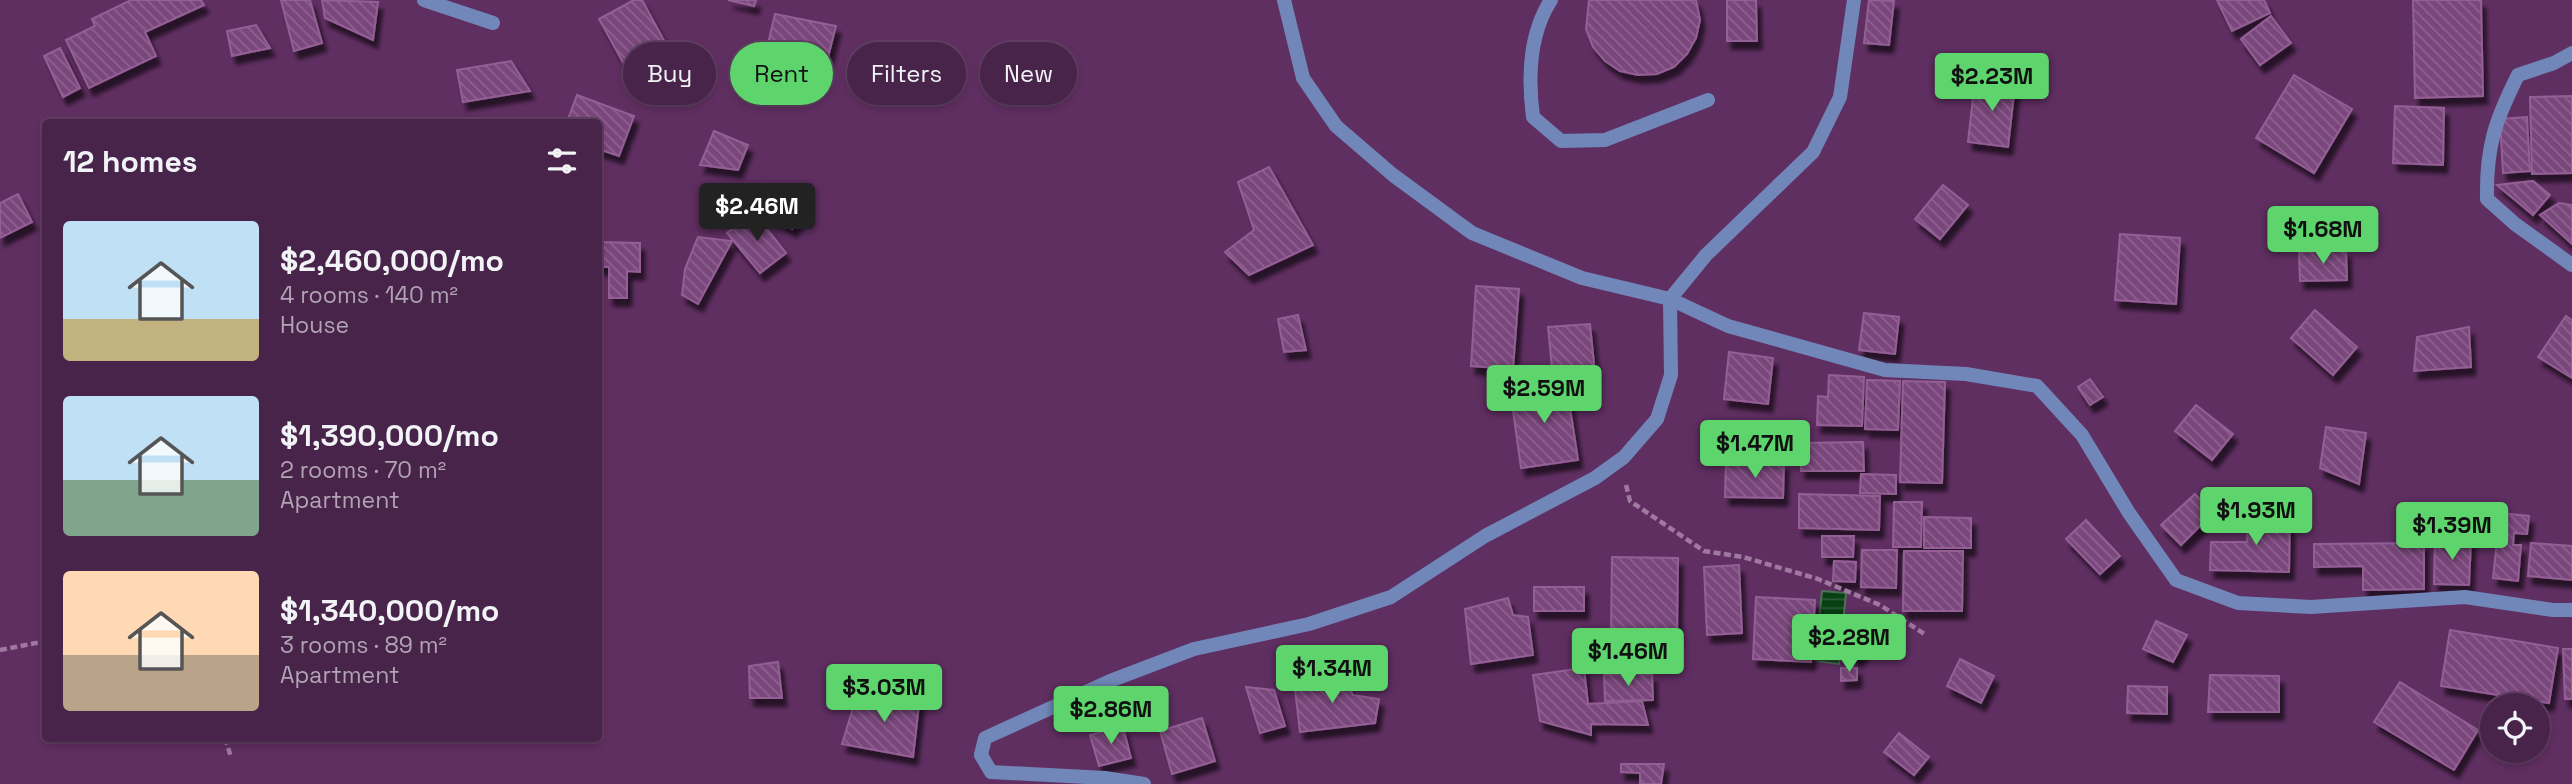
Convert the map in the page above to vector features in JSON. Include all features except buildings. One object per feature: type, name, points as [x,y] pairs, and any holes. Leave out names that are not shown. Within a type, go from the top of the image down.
[{"type":"street","points":[[424,0],[493,23]]},
{"type":"street","points":[[1284,0],[1303,78],[1336,126],[1393,175],[1472,233],[1582,278],[1671,299],[1728,326],[1885,370],[1966,374],[2037,386],[2082,436],[2129,513],[2176,580],[2238,603],[2311,607],[2465,597],[2553,610],[2572,610]]},
{"type":"street","points":[[1551,0],[1542,14],[1528,79],[1532,117],[1561,141],[1605,140],[1708,100]]},
{"type":"street","points":[[1144,784],[1105,778],[991,772],[981,755],[985,738],[1110,681],[1194,649],[1309,624],[1391,597],[1485,536],[1595,478],[1625,457],[1657,418],[1671,375],[1671,299],[1706,255],[1813,152],[1840,97],[1854,0]]},
{"type":"street","points":[[2572,53],[2554,64],[2518,75],[2492,131],[2487,200],[2572,265]]},
{"type":"path","points":[[1625,457],[1630,501],[1704,551],[1743,557],[1818,579],[1881,605],[1926,635]]},
{"type":"path","points":[[0,650],[42,642]]},
{"type":"path","points":[[226,742],[232,757]]},
{"type":"shaded area","points":[[1822,591],[1846,593],[1839,664],[1815,661]]}]
